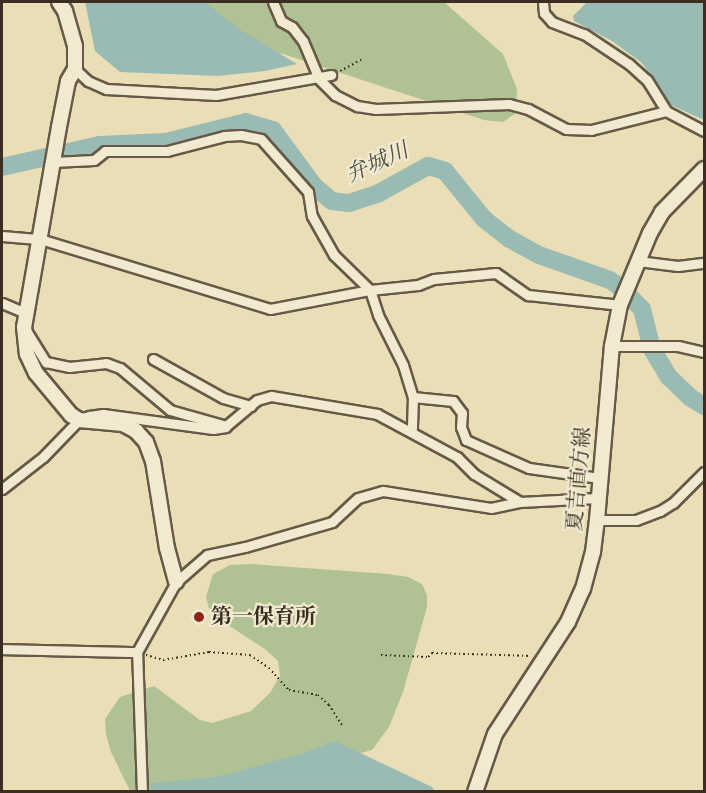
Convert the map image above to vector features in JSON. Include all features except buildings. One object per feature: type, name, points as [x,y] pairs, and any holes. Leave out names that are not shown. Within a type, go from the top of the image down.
[{"type":"main road","points":[[59,2],[65,11],[75,46],[75,69],[68,81],[25,320],[27,354],[36,373],[71,415],[79,420],[123,424],[135,431],[146,442],[153,461],[167,548],[176,582]]},
{"type":"main road","name":"夏吉直方線","points":[[475,792],[495,734],[568,622],[583,589],[593,552],[612,346],[620,305],[635,267],[662,212],[705,169]]},
{"type":"street","points":[[273,2],[281,21],[292,27],[303,41],[319,79],[335,95],[357,106],[376,109],[509,104],[528,109],[566,129],[591,130],[666,111]]},
{"type":"street","points":[[543,2],[544,13],[552,22],[584,34],[647,80],[666,111],[705,131]]},
{"type":"street","points":[[75,69],[88,81],[106,89],[216,94],[319,79],[331,75]]},
{"type":"street","points":[[53,162],[94,160],[105,151],[167,152],[224,136],[241,135],[261,139],[308,192],[312,216],[334,255],[370,290],[378,315],[403,365],[413,397],[412,431]]},
{"type":"street","points":[[2,236],[40,239],[270,309],[370,290],[418,285],[434,279],[496,273],[528,295],[620,305]]},
{"type":"street","points":[[635,267],[705,263]]},
{"type":"street","points":[[2,303],[25,320],[46,362],[69,367],[106,363],[120,368],[170,410],[226,426]]},
{"type":"street","points":[[612,346],[678,346],[705,352]]},
{"type":"street","points":[[153,359],[223,398],[251,406]]},
{"type":"street","points":[[2,489],[44,457],[79,420],[103,414],[213,429],[226,426],[257,400],[272,396],[377,414],[457,457],[474,474],[520,501]]},
{"type":"street","points":[[413,397],[453,401],[462,413],[461,427],[466,440],[529,468],[600,478]]},
{"type":"street","points":[[597,520],[636,520],[660,511],[673,503],[705,472]]},
{"type":"street","points":[[142,792],[137,652],[176,582],[207,555],[245,547],[332,522],[358,498],[383,490],[490,508],[520,501],[597,498]]},
{"type":"street","points":[[2,649],[137,652]]},
{"type":"path","points":[[331,75],[361,60]]},
{"type":"path","points":[[137,652],[163,660],[209,652],[250,655],[268,668],[289,690],[318,695],[329,705],[342,725]]},
{"type":"path","points":[[381,656],[428,657],[432,653],[546,656]]},
{"type":"green space","points":[[149,2],[444,2],[503,54],[517,89],[516,113],[503,122],[484,120],[173,18]]},
{"type":"green space","points":[[251,564],[388,574],[408,577],[422,584],[427,595],[427,607],[403,692],[389,727],[372,750],[219,791],[130,791],[111,752],[106,735],[105,719],[120,697],[154,686],[200,720],[212,723],[251,711],[270,693],[280,676],[278,661],[209,608],[206,597],[213,574],[230,565]]},
{"type":"water","points":[[85,2],[205,2],[239,29],[297,64],[265,71],[218,76],[120,72],[95,51]]},
{"type":"water","points":[[587,2],[704,2],[704,120],[671,105],[642,63],[612,41],[574,21],[573,16]]},
{"type":"water","points":[[335,741],[432,787],[435,791],[151,791],[150,783],[216,777],[301,754]]},
{"type":"waterway","name":"弁城川","points":[[2,167],[100,145],[166,142],[246,122],[273,130],[314,186],[332,201],[349,203],[379,193],[428,166],[445,171],[484,219],[510,239],[539,255],[610,280],[620,287],[642,309],[652,349],[669,377],[691,398],[704,406]]},
{"type":"place","name":"第一保育所","points":[[199,617]]}]
